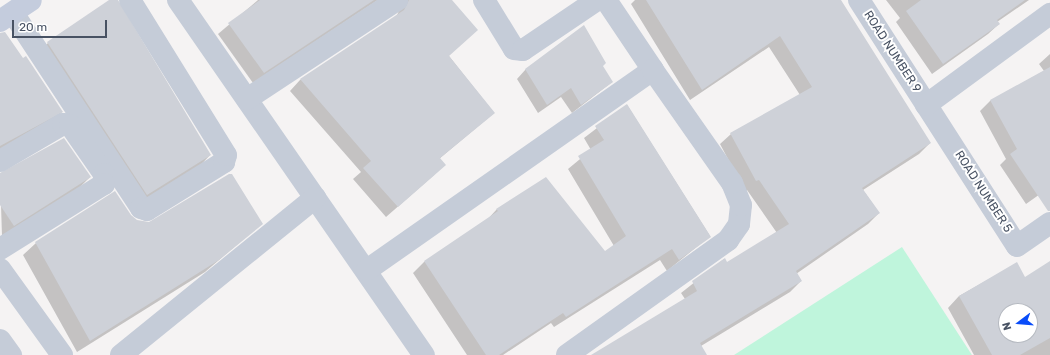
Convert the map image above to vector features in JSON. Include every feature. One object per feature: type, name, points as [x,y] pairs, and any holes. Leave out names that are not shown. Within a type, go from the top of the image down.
[{"type":"street","points":[[32,0],[6,17],[141,208],[147,210],[224,162],[226,155],[130,0]]},
{"type":"street","points":[[178,0],[315,198],[367,270],[424,355]]},
{"type":"street","points":[[247,99],[397,0]]},
{"type":"street","points":[[484,0],[514,48],[523,50],[586,3]]},
{"type":"street","points":[[567,355],[728,240],[739,224],[740,205],[732,183],[606,0]]},
{"type":"street","name":"ROAD NUMBER 9","points":[[859,0],[926,105]]},
{"type":"street","points":[[926,105],[1050,14]]},
{"type":"street","points":[[367,270],[653,70]]},
{"type":"street","name":"ROAD NUMBER 5","points":[[926,105],[1017,246],[1050,223]]},
{"type":"street","points":[[0,161],[63,124],[70,125],[104,174],[104,184],[0,249]]},
{"type":"street","points":[[121,355],[315,198]]},
{"type":"street","points":[[2,277],[62,355]]},
{"type":"street","points":[[0,340],[10,355]]},
{"type":"green space","points":[[902,247],[972,355],[734,355]]},
{"type":"building","points":[[109,0],[118,0],[211,155],[147,195],[47,42]]},
{"type":"building","points":[[260,0],[374,0],[264,73],[228,23]]},
{"type":"building","points":[[409,0],[452,0],[478,30],[449,56],[495,113],[440,158],[446,165],[398,207],[363,168],[371,161],[300,79],[404,10]]},
{"type":"building","points":[[646,0],[841,0],[931,143],[862,188],[880,213],[796,271],[802,281],[700,343],[707,355],[591,355],[697,291],[692,281],[725,258],[727,262],[789,224],[759,180],[756,181],[730,133],[812,87],[780,36],[702,90]]},
{"type":"building","points":[[921,0],[1025,0],[997,20],[1000,24],[943,64],[906,11]]},
{"type":"building","points":[[584,25],[606,63],[603,66],[613,82],[581,105],[571,88],[547,105],[525,69]]},
{"type":"building","points":[[5,32],[23,58],[26,56],[63,112],[0,146],[0,33]]},
{"type":"building","points":[[1050,67],[1050,211],[1048,211],[1010,154],[1017,149],[990,100]]},
{"type":"building","points":[[627,104],[711,237],[679,260],[672,249],[566,317],[563,313],[499,355],[486,355],[424,261],[498,211],[496,209],[546,177],[605,251],[626,236],[578,156],[604,140],[595,126]]},
{"type":"building","points":[[64,138],[91,177],[14,226],[0,205],[0,173]]},
{"type":"building","points":[[229,174],[232,174],[263,224],[219,260],[90,341],[35,242],[115,191],[131,215],[137,220],[149,222]]},
{"type":"building","points":[[1050,261],[1050,338],[1020,355],[992,355],[959,296],[1017,262],[1025,277]]}]
